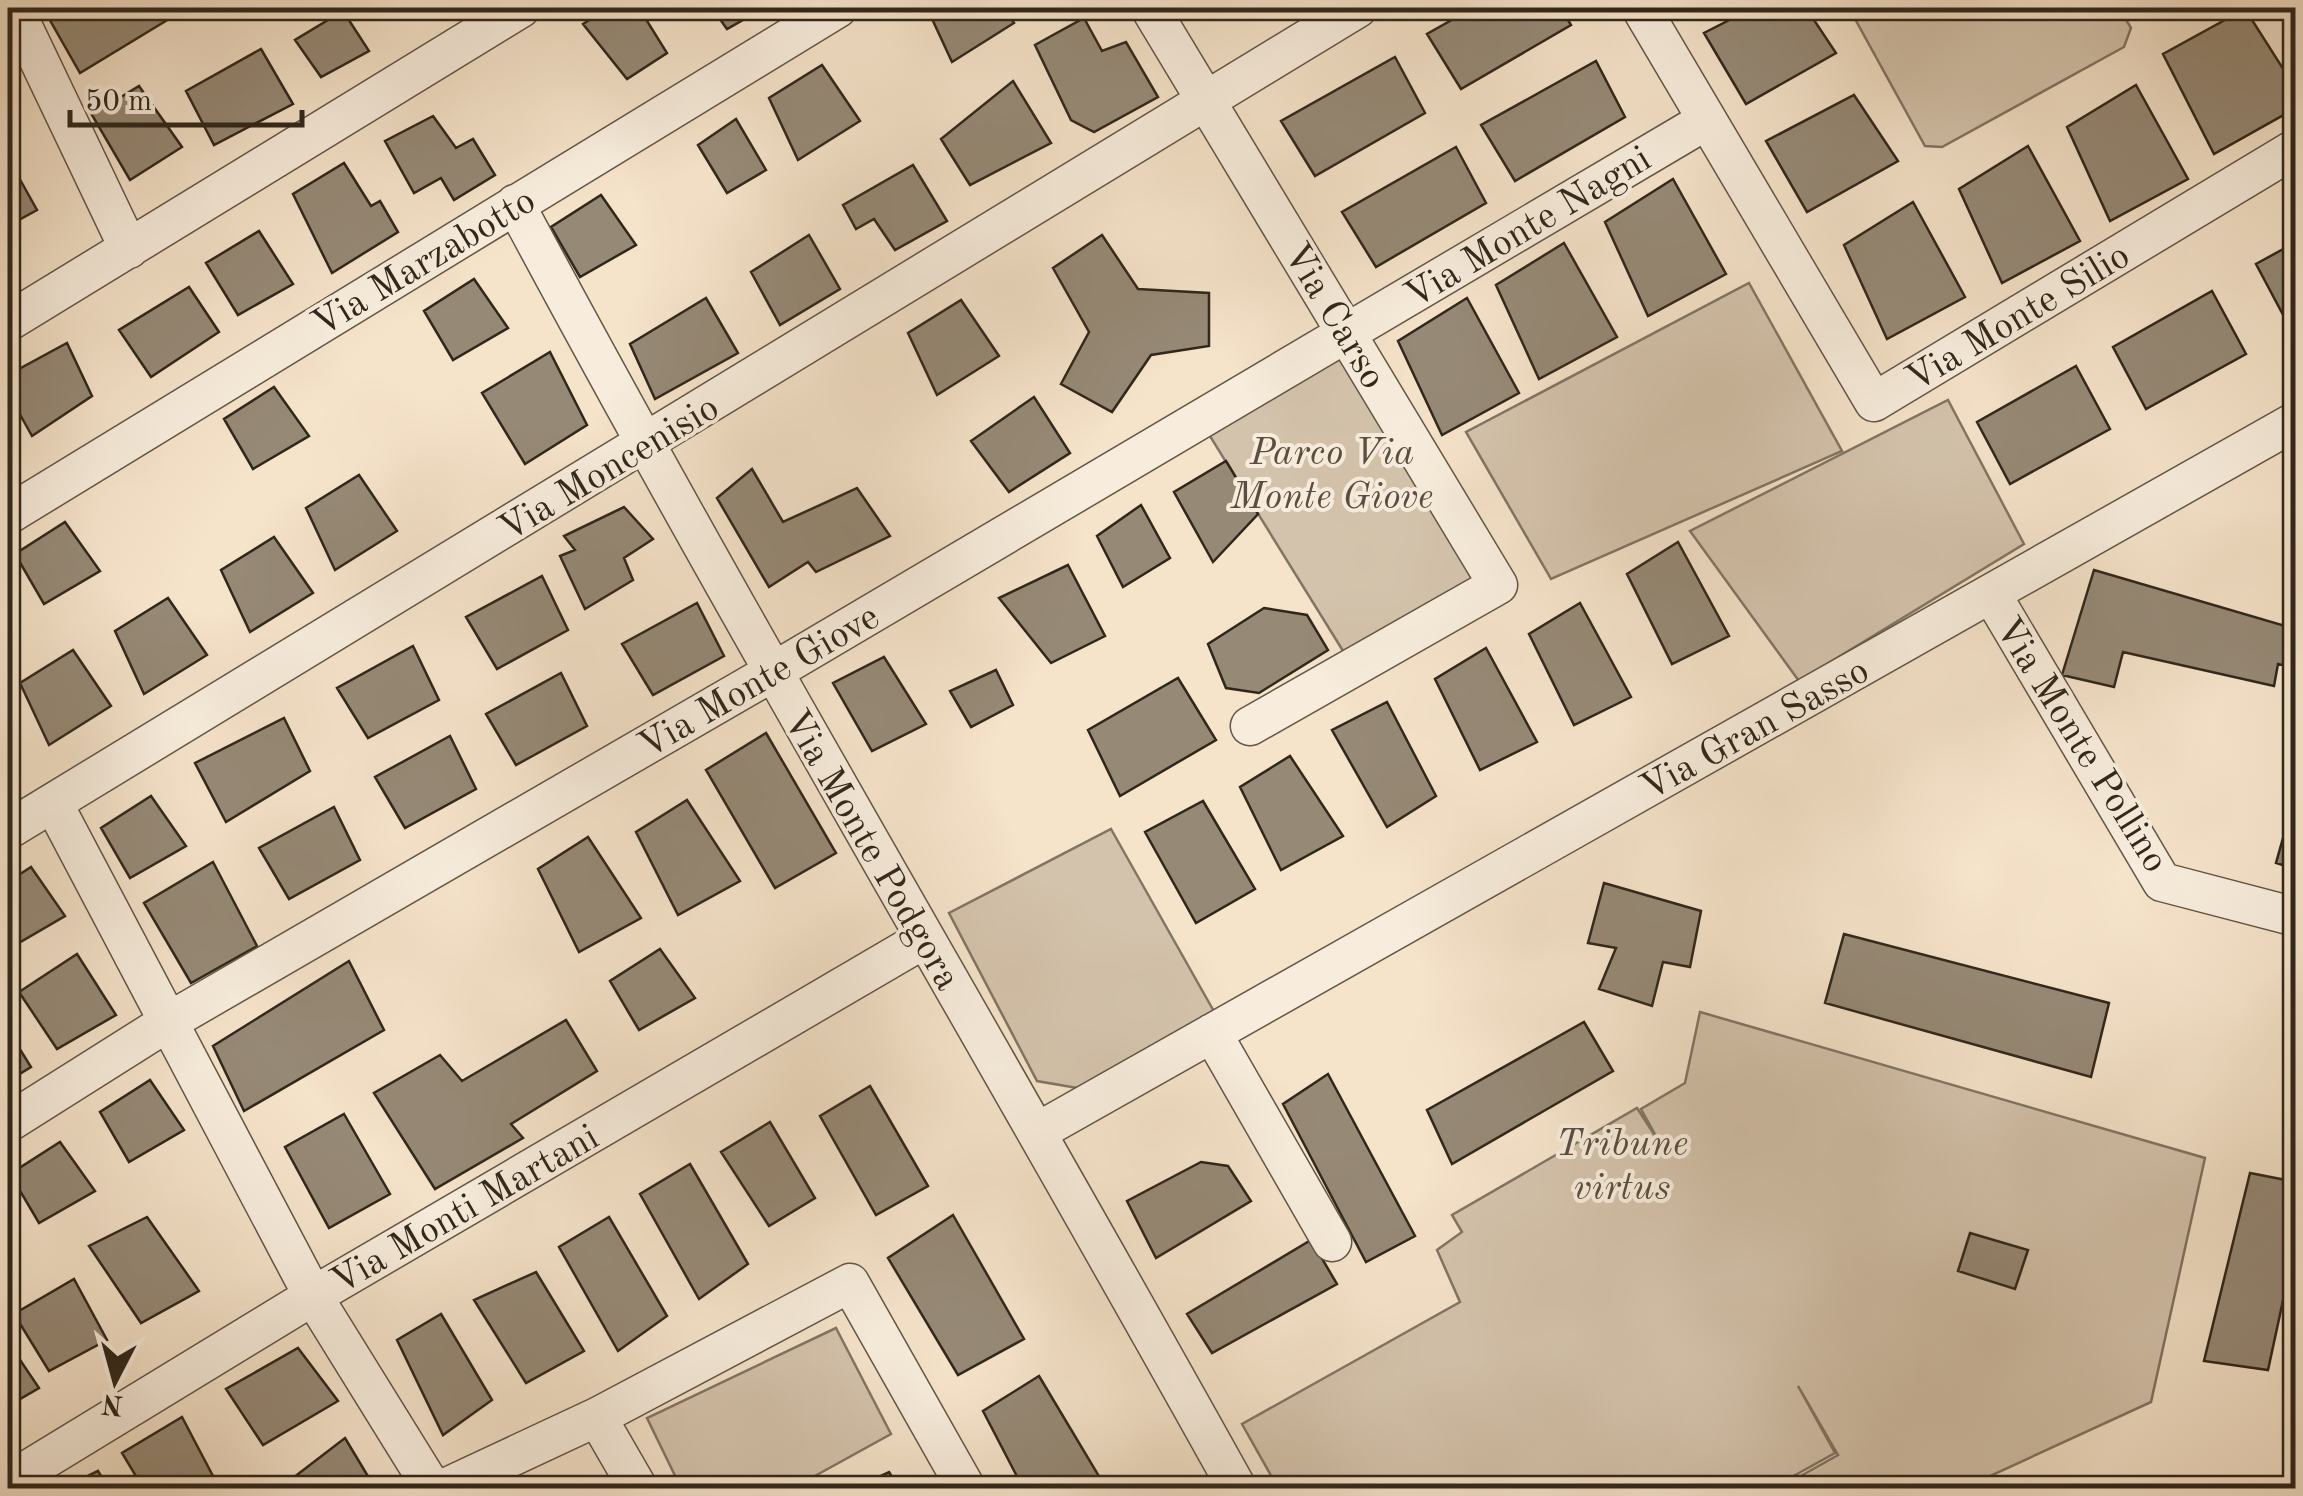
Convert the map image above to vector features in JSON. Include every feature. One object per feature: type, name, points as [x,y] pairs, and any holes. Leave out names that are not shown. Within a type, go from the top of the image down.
[{"type":"street","points":[[14,8],[129,249]]},
{"type":"street","points":[[8,322],[521,8]]},
{"type":"street","name":"Via Marzabotto","points":[[8,515],[838,8]]},
{"type":"street","name":"Via Carso","points":[[1150,8],[1498,585],[1250,726]]},
{"type":"street","name":"Via Moncenisio","points":[[8,830],[645,446],[1205,98],[1358,8]]},
{"type":"street","name":"Via Monte Silio","points":[[1642,8],[1874,402],[2296,148]]},
{"type":"street","name":"Via Monte Nagni","points":[[1346,333],[1707,120]]},
{"type":"street","name":"Via Monte Podgora","points":[[515,204],[771,673],[1038,1131],[1238,1488]]},
{"type":"street","name":"Via Monte Giove","points":[[8,1123],[168,1022],[771,673],[1346,333]]},
{"type":"street","name":"Via Gran Sasso","points":[[1038,1131],[2296,421]]},
{"type":"street","name":"Via Monte Pollino","points":[[1992,594],[2162,882],[2296,918]]},
{"type":"street","points":[[53,803],[313,1296],[432,1488]]},
{"type":"street","name":"Via Monti Martani","points":[[8,1482],[313,1296],[924,939]]},
{"type":"street","points":[[1212,1033],[1332,1242]]},
{"type":"street","points":[[445,1488],[596,1417],[850,1283],[966,1488]]},
{"type":"street","points":[[596,1417],[638,1488]]},
{"type":"green space","points":[[1849,8],[2119,8],[2131,28],[2124,47],[1942,147],[1925,146]]},
{"type":"green space","points":[[1749,283],[1842,451],[1551,579],[1466,432]]},
{"type":"green space","name":"Parco Via Monte Giove","points":[[1346,333],[1498,585],[1353,667],[1200,420]]},
{"type":"green space","points":[[1948,400],[2024,544],[1799,681],[1690,531]]},
{"type":"green space","points":[[1111,829],[1216,1015],[1083,1089],[1037,1081],[949,913]]},
{"type":"green space","name":"Tribune virtus","points":[[1700,1012],[2205,1158],[2151,1402],[1964,1488],[1779,1488],[1838,1455],[1798,1386],[1835,1453],[1772,1488],[1278,1488],[1242,1424],[1460,1302],[1437,1250],[1462,1232],[1452,1215],[1637,1108],[1661,1145],[1641,1109],[1685,1083]]},
{"type":"green space","points":[[836,1328],[891,1434],[793,1488],[681,1488],[647,1418]]},
{"type":"building","points":[[43,8],[187,8],[80,73]]},
{"type":"building","points":[[608,8],[639,8],[667,53],[627,79],[583,24]]},
{"type":"building","points":[[712,8],[764,8],[727,29]]},
{"type":"building","points":[[927,8],[1004,8],[1014,23],[952,62]]},
{"type":"building","points":[[1473,8],[1561,8],[1571,25],[1461,89],[1427,34]]},
{"type":"building","points":[[1753,8],[1806,8],[1836,53],[1746,104],[1704,33]]},
{"type":"building","points":[[2245,9],[2296,89],[2296,108],[2214,154],[2163,54]]},
{"type":"building","points":[[343,11],[369,51],[321,77],[295,40]]},
{"type":"building","points":[[1084,18],[1102,51],[1126,42],[1158,97],[1094,132],[1071,120],[1035,45]]},
{"type":"building","points":[[261,49],[293,104],[214,145],[186,91]]},
{"type":"building","points":[[1395,57],[1425,113],[1315,176],[1281,121]]},
{"type":"building","points":[[1596,61],[1625,117],[1515,181],[1481,125]]},
{"type":"building","points":[[822,65],[860,121],[798,160],[769,98]]},
{"type":"building","points":[[1013,81],[1051,143],[970,185],[941,139]]},
{"type":"building","points":[[2136,85],[2188,179],[2110,221],[2067,127]]},
{"type":"building","points":[[139,86],[182,147],[130,180],[92,115]]},
{"type":"building","points":[[1854,95],[1898,161],[1807,212],[1766,141]]},
{"type":"building","points":[[433,116],[456,148],[473,139],[495,175],[454,200],[441,178],[414,193],[385,141]]},
{"type":"building","points":[[736,119],[766,170],[727,193],[698,145]]},
{"type":"building","points":[[2028,146],[2080,241],[2002,283],[1959,189]]},
{"type":"building","points":[[1456,147],[1486,203],[1376,267],[1342,212]]},
{"type":"building","points":[[8,158],[37,210],[8,226]]},
{"type":"building","points":[[344,163],[371,206],[380,201],[398,232],[332,273],[293,194]]},
{"type":"building","points":[[913,165],[947,221],[895,250],[874,219],[856,229],[843,205]]},
{"type":"building","points":[[1673,179],[1726,274],[1648,316],[1605,222]]},
{"type":"building","points":[[601,195],[636,245],[580,277],[551,227]]},
{"type":"building","points":[[1913,202],[1965,297],[1887,339],[1844,245]]},
{"type":"building","points":[[259,231],[293,284],[238,315],[206,263]]},
{"type":"building","points":[[809,235],[840,289],[780,325],[751,272]]},
{"type":"building","points":[[1102,235],[1138,289],[1209,293],[1209,346],[1151,355],[1112,412],[1061,384],[1089,332],[1053,268]]},
{"type":"building","points":[[2296,242],[2296,323],[2289,326],[2256,264]]},
{"type":"building","points":[[1564,243],[1617,337],[1539,379],[1496,285]]},
{"type":"building","points":[[474,279],[508,328],[453,360],[424,311]]},
{"type":"building","points":[[189,287],[219,332],[151,377],[119,330]]},
{"type":"building","points":[[2212,291],[2246,354],[2146,409],[2113,347]]},
{"type":"building","points":[[706,298],[738,353],[655,399],[630,344]]},
{"type":"building","points":[[1467,298],[1519,393],[1442,435],[1398,341]]},
{"type":"building","points":[[961,300],[999,356],[937,395],[908,333]]},
{"type":"building","points":[[67,343],[92,396],[32,436],[8,393],[8,375]]},
{"type":"building","points":[[550,352],[587,425],[525,464],[482,393]]},
{"type":"building","points":[[2076,366],[2110,429],[2010,484],[1977,422]]},
{"type":"building","points":[[274,387],[309,436],[253,469],[224,419]]},
{"type":"building","points":[[1034,397],[1070,453],[1009,492],[971,441]]},
{"type":"building","points":[[1226,461],[1258,514],[1213,562],[1174,492]]},
{"type":"building","points":[[752,469],[783,522],[857,488],[890,536],[816,572],[808,562],[769,587],[717,498]]},
{"type":"building","points":[[359,475],[397,531],[335,570],[306,508]]},
{"type":"building","points":[[1141,505],[1170,558],[1123,587],[1097,536]]},
{"type":"building","points":[[624,507],[653,539],[624,558],[633,580],[585,609],[560,556],[575,550],[564,536]]},
{"type":"building","points":[[65,522],[100,571],[44,604],[15,554]]},
{"type":"building","points":[[274,537],[313,593],[250,632],[221,570]]},
{"type":"building","points":[[1678,542],[1729,636],[1672,664],[1627,574]]},
{"type":"building","points":[[1068,565],[1105,636],[1051,663],[999,598]]},
{"type":"building","points":[[2094,570],[2285,626],[2296,585],[2296,668],[2278,664],[2274,686],[2123,652],[2114,687],[2062,675]]},
{"type":"building","points":[[542,576],[568,630],[497,669],[466,617]]},
{"type":"building","points":[[168,598],[207,655],[144,694],[115,631]]},
{"type":"building","points":[[697,603],[724,656],[653,695],[622,644]]},
{"type":"building","points":[[1580,603],[1631,697],[1574,725],[1529,634]]},
{"type":"building","points":[[1264,608],[1307,615],[1328,650],[1259,693],[1226,688],[1208,644]]},
{"type":"building","points":[[413,646],[439,700],[368,738],[337,688]]},
{"type":"building","points":[[1486,648],[1537,742],[1480,770],[1435,679]]},
{"type":"building","points":[[73,650],[111,706],[49,745],[20,683]]},
{"type":"building","points":[[884,657],[926,724],[872,751],[833,683]]},
{"type":"building","points":[[996,670],[1013,705],[971,727],[950,691]]},
{"type":"building","points":[[561,673],[587,726],[516,765],[486,714]]},
{"type":"building","points":[[1178,678],[1216,740],[1120,796],[1088,730]]},
{"type":"building","points":[[1387,702],[1436,796],[1387,827],[1332,730]]},
{"type":"building","points":[[284,718],[310,771],[226,822],[195,763]]},
{"type":"building","points":[[766,733],[836,853],[775,888],[706,770]]},
{"type":"building","points":[[450,736],[476,789],[405,828],[375,777]]},
{"type":"building","points":[[1290,756],[1343,836],[1281,870],[1240,787]]},
{"type":"building","points":[[2296,792],[2296,869],[2276,863]]},
{"type":"building","points":[[151,796],[186,846],[130,878],[101,828]]},
{"type":"building","points":[[687,800],[740,881],[678,915],[636,832]]},
{"type":"building","points":[[1203,801],[1255,889],[1196,923],[1145,832]]},
{"type":"building","points":[[334,807],[360,860],[289,899],[259,848]]},
{"type":"building","points":[[588,837],[641,918],[579,952],[538,869]]},
{"type":"building","points":[[213,862],[257,946],[191,983],[144,903]]},
{"type":"building","points":[[31,867],[65,916],[10,948],[8,882]]},
{"type":"building","points":[[1604,883],[1701,911],[1690,967],[1663,962],[1652,1006],[1599,989],[1616,948],[1588,943]]},
{"type":"building","points":[[1844,934],[2109,1003],[2091,1077],[1825,1003]]},
{"type":"building","points":[[660,949],[695,998],[639,1030],[610,981]]},
{"type":"building","points":[[77,954],[116,1015],[57,1049],[19,992]]},
{"type":"building","points":[[349,961],[384,1030],[244,1111],[213,1046]]},
{"type":"building","points":[[566,1020],[597,1071],[511,1124],[523,1138],[435,1189],[374,1093],[440,1055],[462,1081]]},
{"type":"building","points":[[1584,1022],[1613,1071],[1452,1164],[1427,1110]]},
{"type":"building","points":[[8,1030],[31,1067],[8,1081]]},
{"type":"building","points":[[1328,1074],[1415,1236],[1366,1262],[1283,1104]]},
{"type":"building","points":[[150,1080],[184,1130],[129,1162],[100,1112]]},
{"type":"building","points":[[870,1086],[928,1186],[876,1215],[820,1116]]},
{"type":"building","points":[[344,1114],[390,1194],[329,1228],[285,1147]]},
{"type":"building","points":[[770,1122],[815,1198],[769,1226],[721,1152]]},
{"type":"building","points":[[60,1142],[95,1191],[39,1223],[10,1174]]},
{"type":"building","points":[[2296,1149],[2296,1285],[2287,1282],[2268,1370],[2204,1361],[2250,1173],[2286,1180]]},
{"type":"building","points":[[1201,1162],[1228,1166],[1251,1201],[1156,1258],[1127,1201]]},
{"type":"building","points":[[690,1164],[748,1264],[699,1299],[640,1194]]},
{"type":"building","points":[[953,1215],[1024,1339],[958,1375],[888,1258]]},
{"type":"building","points":[[147,1217],[199,1291],[141,1323],[89,1246]]},
{"type":"building","points":[[609,1217],[667,1316],[618,1351],[559,1247]]},
{"type":"building","points":[[1970,1233],[2028,1250],[2015,1289],[1958,1271]]},
{"type":"building","points":[[1311,1240],[1337,1284],[1212,1353],[1187,1314]]},
{"type":"building","points":[[536,1272],[584,1351],[526,1383],[474,1300]]},
{"type":"building","points":[[74,1279],[107,1340],[49,1371],[14,1314]]},
{"type":"building","points":[[441,1314],[492,1400],[443,1435],[397,1340]]},
{"type":"building","points":[[8,1342],[39,1388],[8,1406]]},
{"type":"building","points":[[298,1348],[338,1401],[263,1445],[226,1389]]},
{"type":"building","points":[[1039,1376],[1106,1488],[1023,1488],[983,1411]]},
{"type":"building","points":[[182,1417],[214,1478],[195,1488],[143,1488],[122,1453]]},
{"type":"building","points":[[345,1438],[375,1488],[294,1488],[289,1481]]},
{"type":"building","points":[[98,1471],[108,1488],[63,1488]]},
{"type":"building","points":[[889,1472],[899,1488],[855,1488]]}]
